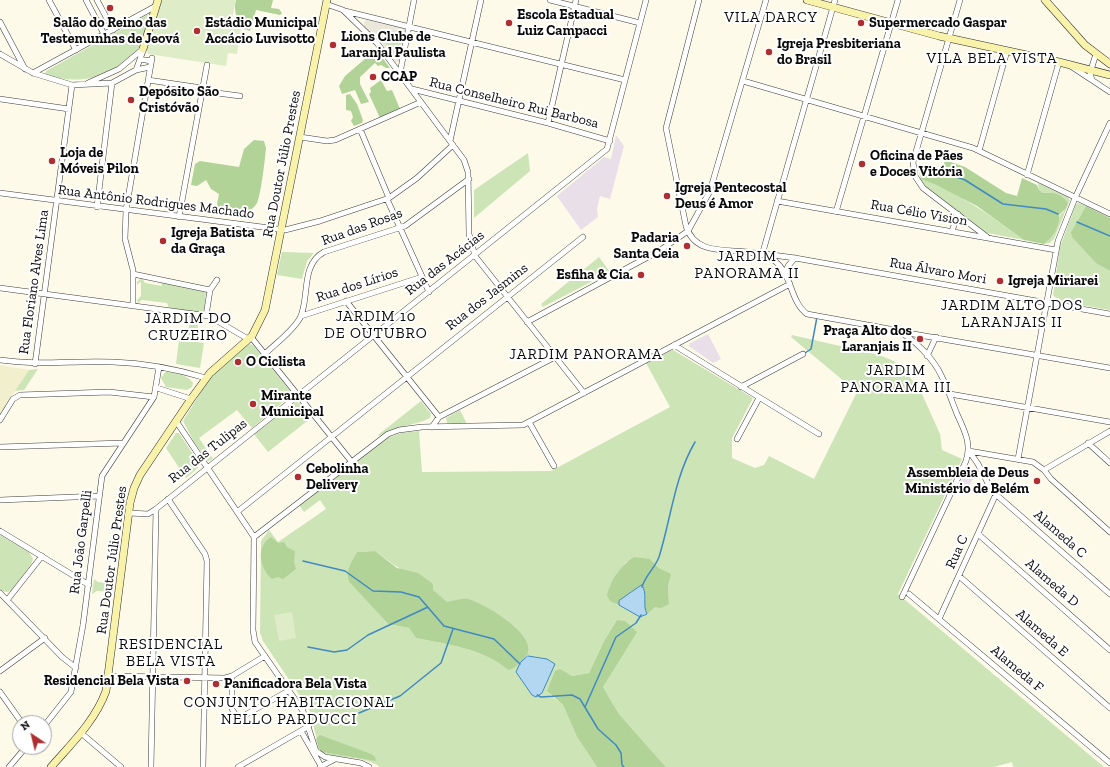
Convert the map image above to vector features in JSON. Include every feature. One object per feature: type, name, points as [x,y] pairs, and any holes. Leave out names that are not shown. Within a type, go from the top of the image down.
[{"type":"street","points":[[49,0],[76,50]]},
{"type":"street","points":[[86,0],[104,34]]},
{"type":"street","points":[[97,0],[113,30]]},
{"type":"street","points":[[400,73],[414,0]]},
{"type":"street","points":[[451,143],[458,101],[481,0]]},
{"type":"street","points":[[550,0],[640,22]]},
{"type":"street","points":[[548,123],[576,0]]},
{"type":"street","points":[[610,141],[646,0]]},
{"type":"street","points":[[688,231],[666,128],[699,0]]},
{"type":"street","points":[[527,322],[652,255],[688,231],[710,191],[766,0]]},
{"type":"street","points":[[807,0],[834,3],[891,23],[1110,75]]},
{"type":"street","points":[[836,212],[898,0]]},
{"type":"street","points":[[960,0],[913,162],[915,176],[923,188],[988,237]]},
{"type":"street","points":[[1045,0],[1096,54],[1110,64]]},
{"type":"street","points":[[327,2],[343,10],[625,80]]},
{"type":"street","name":"Rua Doutor Júlio Prestes","points":[[51,767],[82,733],[101,704],[109,676],[132,495],[140,475],[206,378],[250,338],[267,305],[327,2]]},
{"type":"street","points":[[33,73],[113,30],[156,3]]},
{"type":"street","points":[[136,70],[156,3]]},
{"type":"street","points":[[834,3],[762,255],[776,262],[785,274],[801,307],[807,314],[1110,368]]},
{"type":"street","points":[[343,10],[381,48],[465,163],[469,179],[469,234],[475,256],[584,393]]},
{"type":"street","points":[[361,27],[363,19],[367,16]]},
{"type":"street","points":[[0,22],[26,70]]},
{"type":"street","points":[[83,85],[112,73],[143,49]]},
{"type":"street","points":[[979,151],[1007,51]]},
{"type":"street","points":[[0,54],[26,70],[72,85],[112,83],[136,70],[150,68]]},
{"type":"street","points":[[1092,80],[1090,75],[1096,54]]},
{"type":"street","points":[[133,306],[133,274],[125,239],[126,210],[152,59],[140,59]]},
{"type":"street","points":[[1027,175],[1059,62]]},
{"type":"street","points":[[1068,64],[1110,92]]},
{"type":"street","points":[[179,217],[206,65]]},
{"type":"street","points":[[148,80],[240,96]]},
{"type":"street","points":[[743,81],[979,151],[1110,214]]},
{"type":"street","points":[[97,207],[112,83]]},
{"type":"street","name":"Rua Floriano Alves Lima","points":[[35,364],[72,85]]},
{"type":"street","name":"Rua Conselheiro Rui Barbosa","points":[[412,89],[548,123],[610,141]]},
{"type":"street","points":[[0,99],[69,109]]},
{"type":"street","name":"Rua Conselheiro Rui Barbosa","points":[[300,137],[331,141],[421,102]]},
{"type":"street","points":[[1018,459],[1058,238],[1110,123]]},
{"type":"street","points":[[360,129],[429,292]]},
{"type":"street","name":"Rua das Acácias","points":[[298,396],[607,149],[610,141]]},
{"type":"street","name":"Rua Antônio Rodrigues Machado","points":[[0,193],[97,207],[282,230],[320,221],[388,198],[411,183],[451,143]]},
{"type":"street","name":"Rua das Rosas","points":[[265,354],[293,327],[301,316],[311,267],[316,258],[324,252],[401,228],[469,179]]},
{"type":"street","name":"Rua Célio Vision","points":[[777,201],[1056,250]]},
{"type":"street","points":[[952,231],[958,214]]},
{"type":"street","name":"Rua Álvaro Mori","points":[[688,231],[692,239],[702,246],[762,255],[771,254],[1110,314]]},
{"type":"street","name":"Rua dos Jasmins","points":[[237,512],[583,237]]},
{"type":"street","points":[[785,274],[788,266],[795,258]]},
{"type":"street","points":[[133,274],[210,290]]},
{"type":"street","name":"Rua dos Lírios","points":[[301,316],[422,277]]},
{"type":"street","points":[[206,316],[210,290],[217,280]]},
{"type":"street","points":[[254,537],[388,434],[406,429],[432,427],[517,426],[529,422],[790,284]]},
{"type":"street","points":[[0,288],[214,318],[250,338],[265,354],[351,461]]},
{"type":"street","points":[[346,301],[438,417]]},
{"type":"street","points":[[897,331],[909,338],[927,356],[942,376],[966,432],[969,451],[966,461],[902,597]]},
{"type":"street","points":[[927,356],[936,337]]},
{"type":"street","points":[[674,345],[818,434]]},
{"type":"street","points":[[740,387],[803,354]]},
{"type":"street","points":[[432,427],[438,417],[555,357]]},
{"type":"street","points":[[0,360],[35,364],[111,361],[159,366],[206,378]]},
{"type":"street","name":"Rua João Garpelli","points":[[52,716],[70,695],[76,668],[99,496],[104,470],[154,397],[157,388],[159,366]]},
{"type":"street","points":[[157,388],[191,399]]},
{"type":"street","points":[[0,420],[16,396],[108,392],[154,397]]},
{"type":"street","points":[[950,394],[1110,422]]},
{"type":"street","name":"Rua das Tulipas","points":[[148,514],[298,396]]},
{"type":"street","points":[[737,439],[759,398]]},
{"type":"street","points":[[176,421],[254,537],[253,634],[265,656],[303,711],[316,751],[325,757],[369,767]]},
{"type":"street","points":[[529,422],[554,466]]},
{"type":"street","points":[[1044,470],[1110,431]]},
{"type":"street","points":[[0,447],[123,443]]},
{"type":"street","points":[[1088,443],[1110,463]]},
{"type":"street","points":[[969,451],[1033,462],[1044,470],[1051,479],[1110,532]]},
{"type":"street","name":"Alameda C","points":[[969,451],[996,494],[1110,594]]},
{"type":"street","name":"Rua C","points":[[939,619],[996,494]]},
{"type":"street","points":[[0,500],[99,496]]},
{"type":"street","points":[[168,499],[206,559],[203,767]]},
{"type":"street","points":[[151,767],[156,509]]},
{"type":"street","points":[[129,513],[148,514],[156,519]]},
{"type":"street","points":[[0,531],[88,585]]},
{"type":"street","name":"Alameda D","points":[[978,534],[1110,650]]},
{"type":"street","points":[[8,599],[42,556]]},
{"type":"street","name":"Alameda E","points":[[959,576],[1110,708]]},
{"type":"street","points":[[0,593],[8,599],[76,668]]},
{"type":"street","name":"Alameda F","points":[[909,594],[1110,763]]},
{"type":"street","points":[[0,671],[45,638]]},
{"type":"street","points":[[109,676],[205,678],[230,677],[265,656]]},
{"type":"street","points":[[230,677],[232,709],[238,719],[288,691]]},
{"type":"street","points":[[0,692],[16,715]]},
{"type":"street","points":[[238,767],[309,726]]},
{"type":"street","points":[[301,731],[321,767],[335,759]]},
{"type":"street","points":[[82,733],[121,767]]},
{"type":"street","points":[[9,767],[19,755]]},
{"type":"shaded area","points":[[368,19],[405,29],[399,62],[396,62],[383,44],[364,27],[364,22]],"holes":[[[389,36],[401,43],[397,59],[385,43],[387,37]]]},
{"type":"shaded area","points":[[616,135],[624,146],[610,199],[600,196],[597,209],[598,217],[581,230],[557,196],[604,157],[611,159]]},
{"type":"shaded area","points":[[708,334],[721,359],[713,363],[689,346],[690,343]]},
{"type":"shaded area","points":[[0,365],[29,370],[0,414]]},
{"type":"shaded area","points":[[969,468],[976,472],[967,491],[959,486],[965,471]]},
{"type":"green space","name":"Estádio Municipal Accácio Luvisotto","points":[[162,0],[236,0],[230,26],[241,29],[237,54],[228,53],[226,66],[148,54],[147,50]]},
{"type":"green space","points":[[236,0],[273,0],[271,8],[279,9],[282,13],[280,15],[256,10],[250,31],[244,29],[238,20],[235,12]]},
{"type":"green space","points":[[147,15],[150,16],[141,45],[130,58],[120,66],[96,77],[83,79],[70,80],[45,74],[46,71]]},
{"type":"green space","points":[[368,19],[405,29],[399,62],[396,62],[383,44],[364,27],[364,22]]},
{"type":"green space","points":[[373,52],[379,53],[390,68],[386,68],[381,65],[378,66],[375,63],[360,77],[360,84],[369,102],[361,104],[355,90],[342,94],[339,86],[345,76]]},
{"type":"green space","points":[[381,80],[387,91],[392,90],[400,109],[380,118],[369,94],[371,92],[370,88]]},
{"type":"green space","points":[[350,94],[357,104],[363,120],[362,123],[354,126],[351,121],[353,117],[351,111],[346,110],[346,95]]},
{"type":"green space","points":[[254,140],[264,141],[266,148],[260,193],[257,203],[252,209],[239,214],[232,214],[227,205],[223,208],[219,208],[217,204],[219,194],[211,189],[206,180],[197,186],[191,185],[195,164],[200,161],[239,167],[244,149]]},
{"type":"green space","points":[[528,153],[530,171],[474,218],[474,190]]},
{"type":"green space","points":[[945,160],[965,167],[1006,193],[1017,196],[1022,178],[1037,185],[1039,190],[1043,193],[1050,192],[1063,197],[1068,203],[1066,208],[1059,215],[1057,228],[1053,235],[1044,244],[1024,240],[977,206],[921,179],[917,166],[942,171]]},
{"type":"green space","points":[[919,178],[948,190],[986,213],[1024,240],[987,233],[926,187]]},
{"type":"green space","points":[[1038,183],[1068,197],[1070,200],[1054,239],[1050,243],[1044,244],[1048,241],[1060,215],[1064,211],[1050,192],[1043,193],[1039,190]]},
{"type":"green space","points":[[1078,203],[1086,206],[1071,232],[1097,264],[1110,271],[1110,310],[1059,301],[1053,295],[1060,247],[1076,204]]},
{"type":"green space","points":[[1086,206],[1110,218],[1110,271],[1097,264],[1072,237],[1071,232]]},
{"type":"green space","points":[[282,252],[314,253],[307,261],[302,279],[277,275]]},
{"type":"green space","points":[[599,257],[610,272],[543,307],[541,304]]},
{"type":"green space","points":[[142,278],[145,283],[162,286],[161,282],[206,292],[204,311],[200,313],[169,308],[167,303],[142,300],[138,303],[137,300],[141,296],[141,283],[140,282],[137,285],[137,282]]},
{"type":"green space","points":[[190,318],[199,319],[196,342],[204,343],[200,368],[176,364],[179,339],[187,340]]},
{"type":"green space","points":[[792,335],[879,355],[894,361],[907,373],[922,394],[940,434],[942,450],[962,459],[898,594],[1104,767],[1013,767],[1012,762],[994,767],[666,767],[619,714],[603,687],[609,676],[617,620],[604,641],[589,673],[572,676],[560,670],[550,695],[563,705],[577,737],[597,767],[380,767],[356,758],[331,755],[319,749],[310,711],[263,641],[260,633],[261,541],[269,530],[278,542],[326,509],[320,500],[304,512],[299,505],[387,438],[401,433],[419,431],[422,472],[551,471],[670,407],[646,363],[673,350],[753,398],[732,438],[732,458],[755,468],[764,465],[769,456],[814,479],[857,392],[791,337]],"holes":[[[375,551],[430,589],[447,603],[466,599],[528,656],[508,670],[476,652],[453,645],[416,638],[409,628],[388,624],[350,583],[357,552]],[[650,559],[659,568],[670,574],[668,586],[669,604],[655,606],[647,614],[645,590],[634,590],[630,594],[623,596],[619,605],[611,602],[609,587],[626,562]]]},
{"type":"green space","points":[[249,344],[253,345],[291,392],[291,395],[252,428],[237,410],[199,438],[213,459],[208,461],[194,442],[183,421],[210,377]]},
{"type":"green space","points":[[38,369],[24,390],[15,391],[29,370]]},
{"type":"green space","points":[[166,371],[185,376],[193,383],[192,387],[187,390],[166,387],[161,378]]},
{"type":"green space","points":[[421,401],[431,414],[430,418],[418,423],[391,430],[379,436],[378,435]]},
{"type":"green space","points":[[296,402],[299,403],[311,418],[268,452],[254,434]]},
{"type":"green space","points":[[460,410],[467,424],[447,423],[446,418]]},
{"type":"green space","points":[[176,433],[179,433],[199,463],[198,468],[186,478],[166,448]]},
{"type":"green space","points":[[0,535],[29,552],[33,559],[31,565],[11,591],[7,592],[0,591]]},
{"type":"green space","points":[[271,537],[278,543],[284,542],[287,547],[295,551],[294,562],[296,569],[283,579],[278,577],[272,579],[262,564],[261,552],[263,546]]},
{"type":"green space","points":[[375,551],[397,568],[418,573],[433,584],[433,590],[447,602],[468,599],[477,602],[500,615],[521,633],[527,643],[528,652],[523,660],[515,667],[508,670],[476,652],[453,645],[416,638],[409,628],[388,624],[348,579],[349,567],[357,552]]},
{"type":"green space","points":[[634,557],[650,559],[659,568],[671,574],[668,586],[669,604],[661,608],[655,607],[647,614],[645,609],[645,590],[634,590],[619,601],[619,605],[611,602],[607,596],[613,579],[625,564]]},
{"type":"green space","points":[[94,579],[98,582],[114,584],[113,592],[97,591],[92,594]]},
{"type":"green space","points":[[292,612],[296,638],[279,641],[274,615]]},
{"type":"green space","points":[[617,620],[625,621],[637,632],[603,687],[619,714],[666,767],[597,767],[577,737],[563,705],[547,691],[555,671],[560,669],[572,676],[589,673],[604,641]]},
{"type":"green space","points":[[320,735],[371,754],[375,757],[376,761],[322,752],[319,749],[316,739]]},
{"type":"water","points":[[642,585],[645,592],[645,607],[647,614],[640,617],[619,605],[619,601]]},
{"type":"water","points":[[528,656],[547,659],[555,664],[542,693],[536,697],[532,695],[516,672],[520,663]]},
{"type":"waterway","points":[[922,173],[951,175],[965,180],[1003,204],[1046,209],[1058,214]]},
{"type":"waterway","points":[[1077,222],[1110,236]]},
{"type":"waterway","points":[[805,353],[811,349],[817,317]]},
{"type":"waterway","points":[[642,587],[645,579],[659,557],[682,470],[695,442]]},
{"type":"waterway","points":[[303,561],[345,571],[373,591],[401,592],[419,597],[444,626],[494,639],[520,664]]},
{"type":"waterway","points":[[308,647],[334,652],[347,650],[368,635],[428,607]]},
{"type":"waterway","points":[[585,707],[616,637],[636,623],[641,615]]},
{"type":"waterway","points":[[359,713],[400,696],[441,663],[453,629]]},
{"type":"waterway","points":[[537,695],[541,697],[572,695],[580,699],[598,729],[616,745],[621,753],[622,765],[624,767]]},
{"type":"place","name":"Salão do Reino das Testemunhas de Jeová","points":[[110,8]]},
{"type":"place","name":"Escola Estadual Luiz Campacci","points":[[509,23]]},
{"type":"place","name":"Supermercado Gaspar","points":[[861,23]]},
{"type":"place","name":"Estádio Municipal Accácio Luvisotto","points":[[197,31]]},
{"type":"place","name":"Lions Clube de Laranjal Paulista","points":[[333,45]]},
{"type":"place","name":"Igreja Presbiteriana do Brasil","points":[[769,52]]},
{"type":"place","name":"CCAP","points":[[373,77]]},
{"type":"place","name":"Depósito São Cristóvão","points":[[131,100]]},
{"type":"place","name":"Loja de Móveis Pilon","points":[[52,161]]},
{"type":"place","name":"Oficina de Pães e Doces Vitória","points":[[862,164]]},
{"type":"place","name":"Igreja Pentecostal Deus é Amor","points":[[667,196]]},
{"type":"place","name":"Igreja Batista da Graça","points":[[163,241]]},
{"type":"place","name":"Padaria Santa Ceia","points":[[687,246]]},
{"type":"place","name":"Esfiha & Cia.","points":[[641,275]]},
{"type":"place","name":"Igreja Miriarei","points":[[1000,281]]},
{"type":"place","name":"Praça Alto dos Laranjais II","points":[[920,339]]},
{"type":"place","name":"O Ciclista","points":[[238,362]]},
{"type":"place","name":"Mirante Municipal","points":[[253,404]]},
{"type":"place","name":"Cebolinha Delivery","points":[[298,477]]},
{"type":"place","name":"Assembleia de Deus Ministério de Belém","points":[[1037,481]]},
{"type":"place","name":"Residencial Bela Vista","points":[[187,681]]},
{"type":"place","name":"Panificadora Bela Vista","points":[[216,684]]},
{"type":"district","name":"VILA DARCY","points":[[771,18]]},
{"type":"district","name":"VILA BELA VISTA","points":[[992,59]]},
{"type":"district","name":"JARDIM PANORAMA II","points":[[747,266]]},
{"type":"district","name":"JARDIM ALTO DOS LARANJAIS II","points":[[1012,314]]},
{"type":"district","name":"JARDIM 10 DE OUTUBRO","points":[[376,326]]},
{"type":"district","name":"JARDIM DO CRUZEIRO","points":[[188,328]]},
{"type":"district","name":"JARDIM PANORAMA","points":[[586,355]]},
{"type":"district","name":"JARDIM PANORAMA III","points":[[896,380]]},
{"type":"district","name":"RESIDENCIAL BELA VISTA","points":[[171,654]]},
{"type":"district","name":"CONJUNTO HABITACIONAL NELLO PARDUCCI","points":[[289,712]]}]
